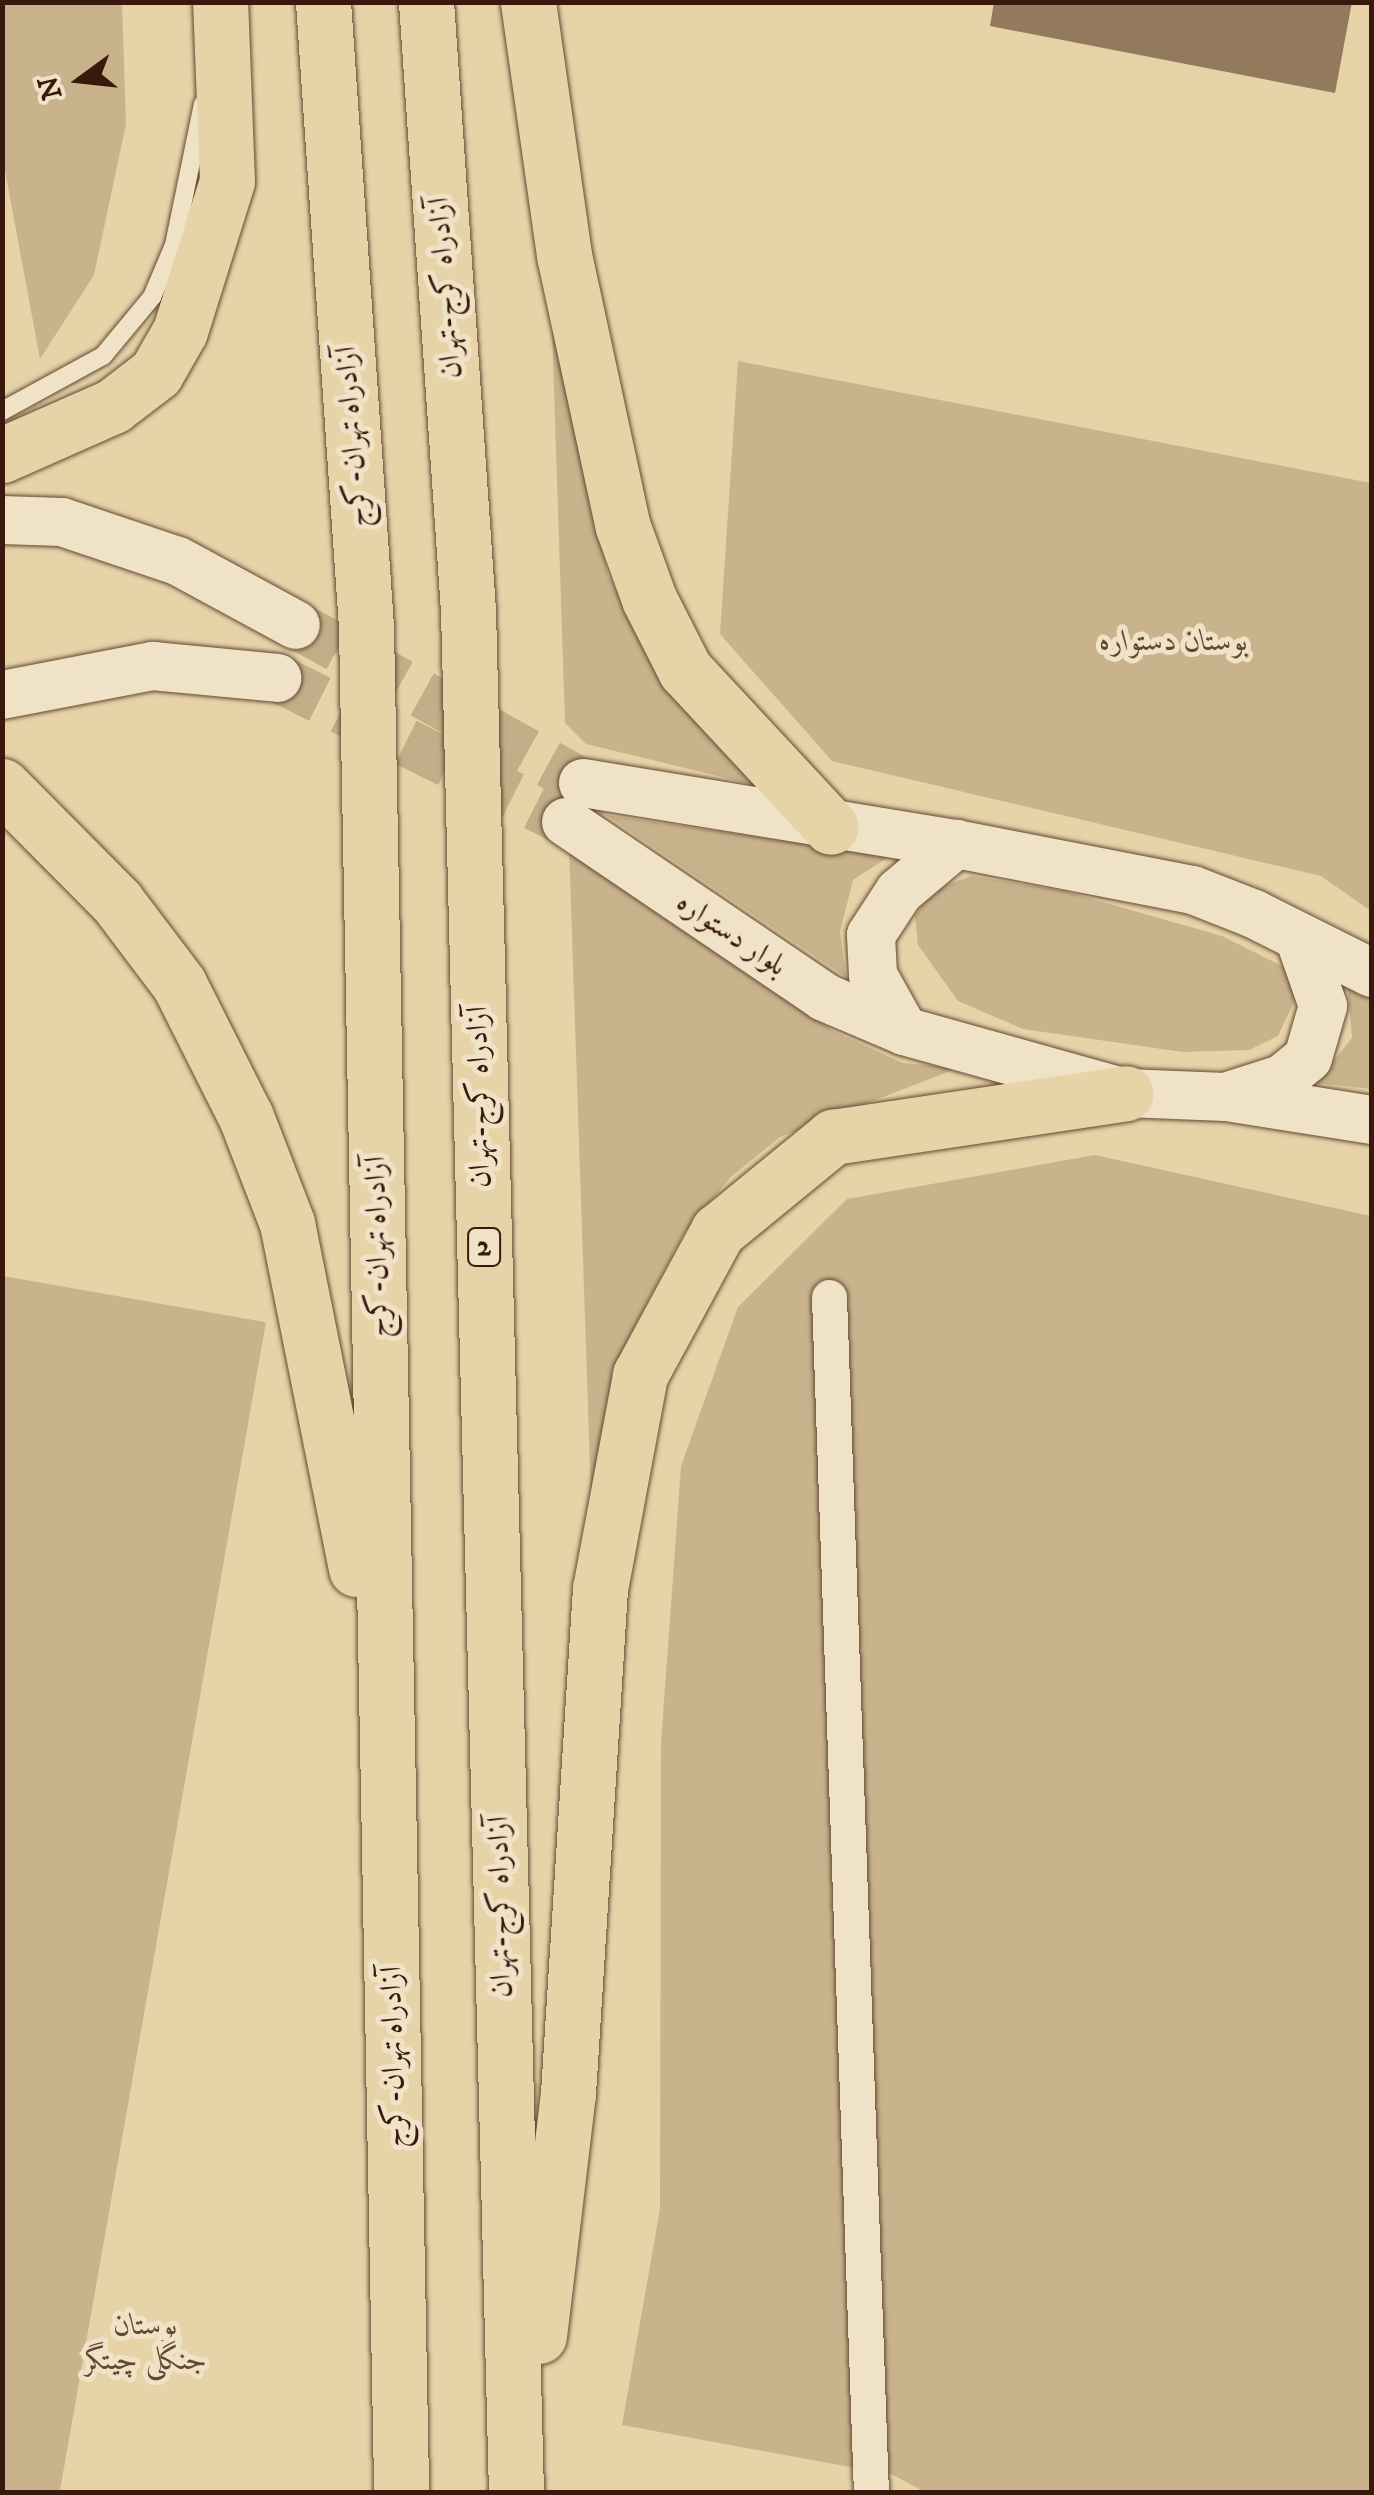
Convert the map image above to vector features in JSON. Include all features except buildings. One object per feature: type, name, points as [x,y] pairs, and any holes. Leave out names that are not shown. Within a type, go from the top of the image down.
[{"type":"highway","name":"آزادراه تهران-کرج","points":[[323,2],[366,628],[401,2492]]},
{"type":"highway","name":"آزادراه کرج-تهران","points":[[426,2],[468,610],[518,2492]]},
{"type":"highway","points":[[528,2],[564,255],[623,526],[648,599],[685,670],[832,827]]},
{"type":"highway","points":[[2,455],[113,406],[156,374],[180,331],[227,181],[222,17]]},
{"type":"highway","points":[[2,786],[118,902],[179,984],[287,1223],[355,1547],[401,2412]]},
{"type":"highway","points":[[518,2492],[568,2093],[600,1588],[640,1374],[718,1231],[833,1137],[1126,1093]]},
{"type":"main road","points":[[2,520],[62,522],[178,561],[296,625]]},
{"type":"main road","points":[[2,694],[153,666],[277,678]]},
{"type":"main road","name":"بلوار دستواره","points":[[1224,1096],[1126,1093],[904,1031],[824,997],[575,802],[832,827],[956,844],[1193,890],[1299,938]]},
{"type":"main road","points":[[904,1031],[874,976],[871,935],[899,892],[956,844]]},
{"type":"main road","points":[[1299,938],[1372,972]]},
{"type":"main road","points":[[1224,1096],[1282,1079],[1308,1058],[1324,1006],[1299,938]]},
{"type":"main road","points":[[1224,1096],[1372,1120]]},
{"type":"street","points":[[829,1297],[870,2492]]},
{"type":"lane","points":[[2,412],[103,356],[152,296],[174,245],[222,17]]},
{"type":"green space","points":[[2,3],[122,3],[126,124],[94,275],[40,359],[3,160]]},
{"type":"green space","points":[[552,329],[608,575],[650,654],[755,785],[586,744],[565,723]]},
{"type":"green space","name":"بوستان دستواره","points":[[738,361],[1371,483],[1371,911],[1321,876],[832,761],[720,634]]},
{"type":"green space","points":[[606,815],[890,856],[853,880],[840,932],[846,977]]},
{"type":"green space","points":[[569,846],[835,1032],[903,1063],[958,1068],[780,1137],[731,1177],[684,1233],[637,1322],[591,1496]]},
{"type":"green space","points":[[971,876],[1064,891],[1222,936],[1286,968],[1295,1000],[1278,1036],[1249,1050],[1183,1052],[1023,1029],[958,1001],[918,945],[915,916],[932,890]]},
{"type":"green space","points":[[1347,981],[1371,992],[1371,1089],[1316,1083],[1352,1038]]},
{"type":"green space","points":[[1095,1155],[1371,1216],[1371,2492],[925,2492],[893,2475],[622,2425],[660,2209],[661,1743],[681,1466],[738,1307],[847,1199]]},
{"type":"green space","points":[[3,1276],[266,1322],[60,2492],[2,2492]]},
{"type":"tunnel","points":[[296,625],[583,783]]},
{"type":"tunnel","points":[[277,678],[566,822]]},
{"type":"park label","name":"بوستان جنگلی چیتگر","points":[[146,2343]]}]
